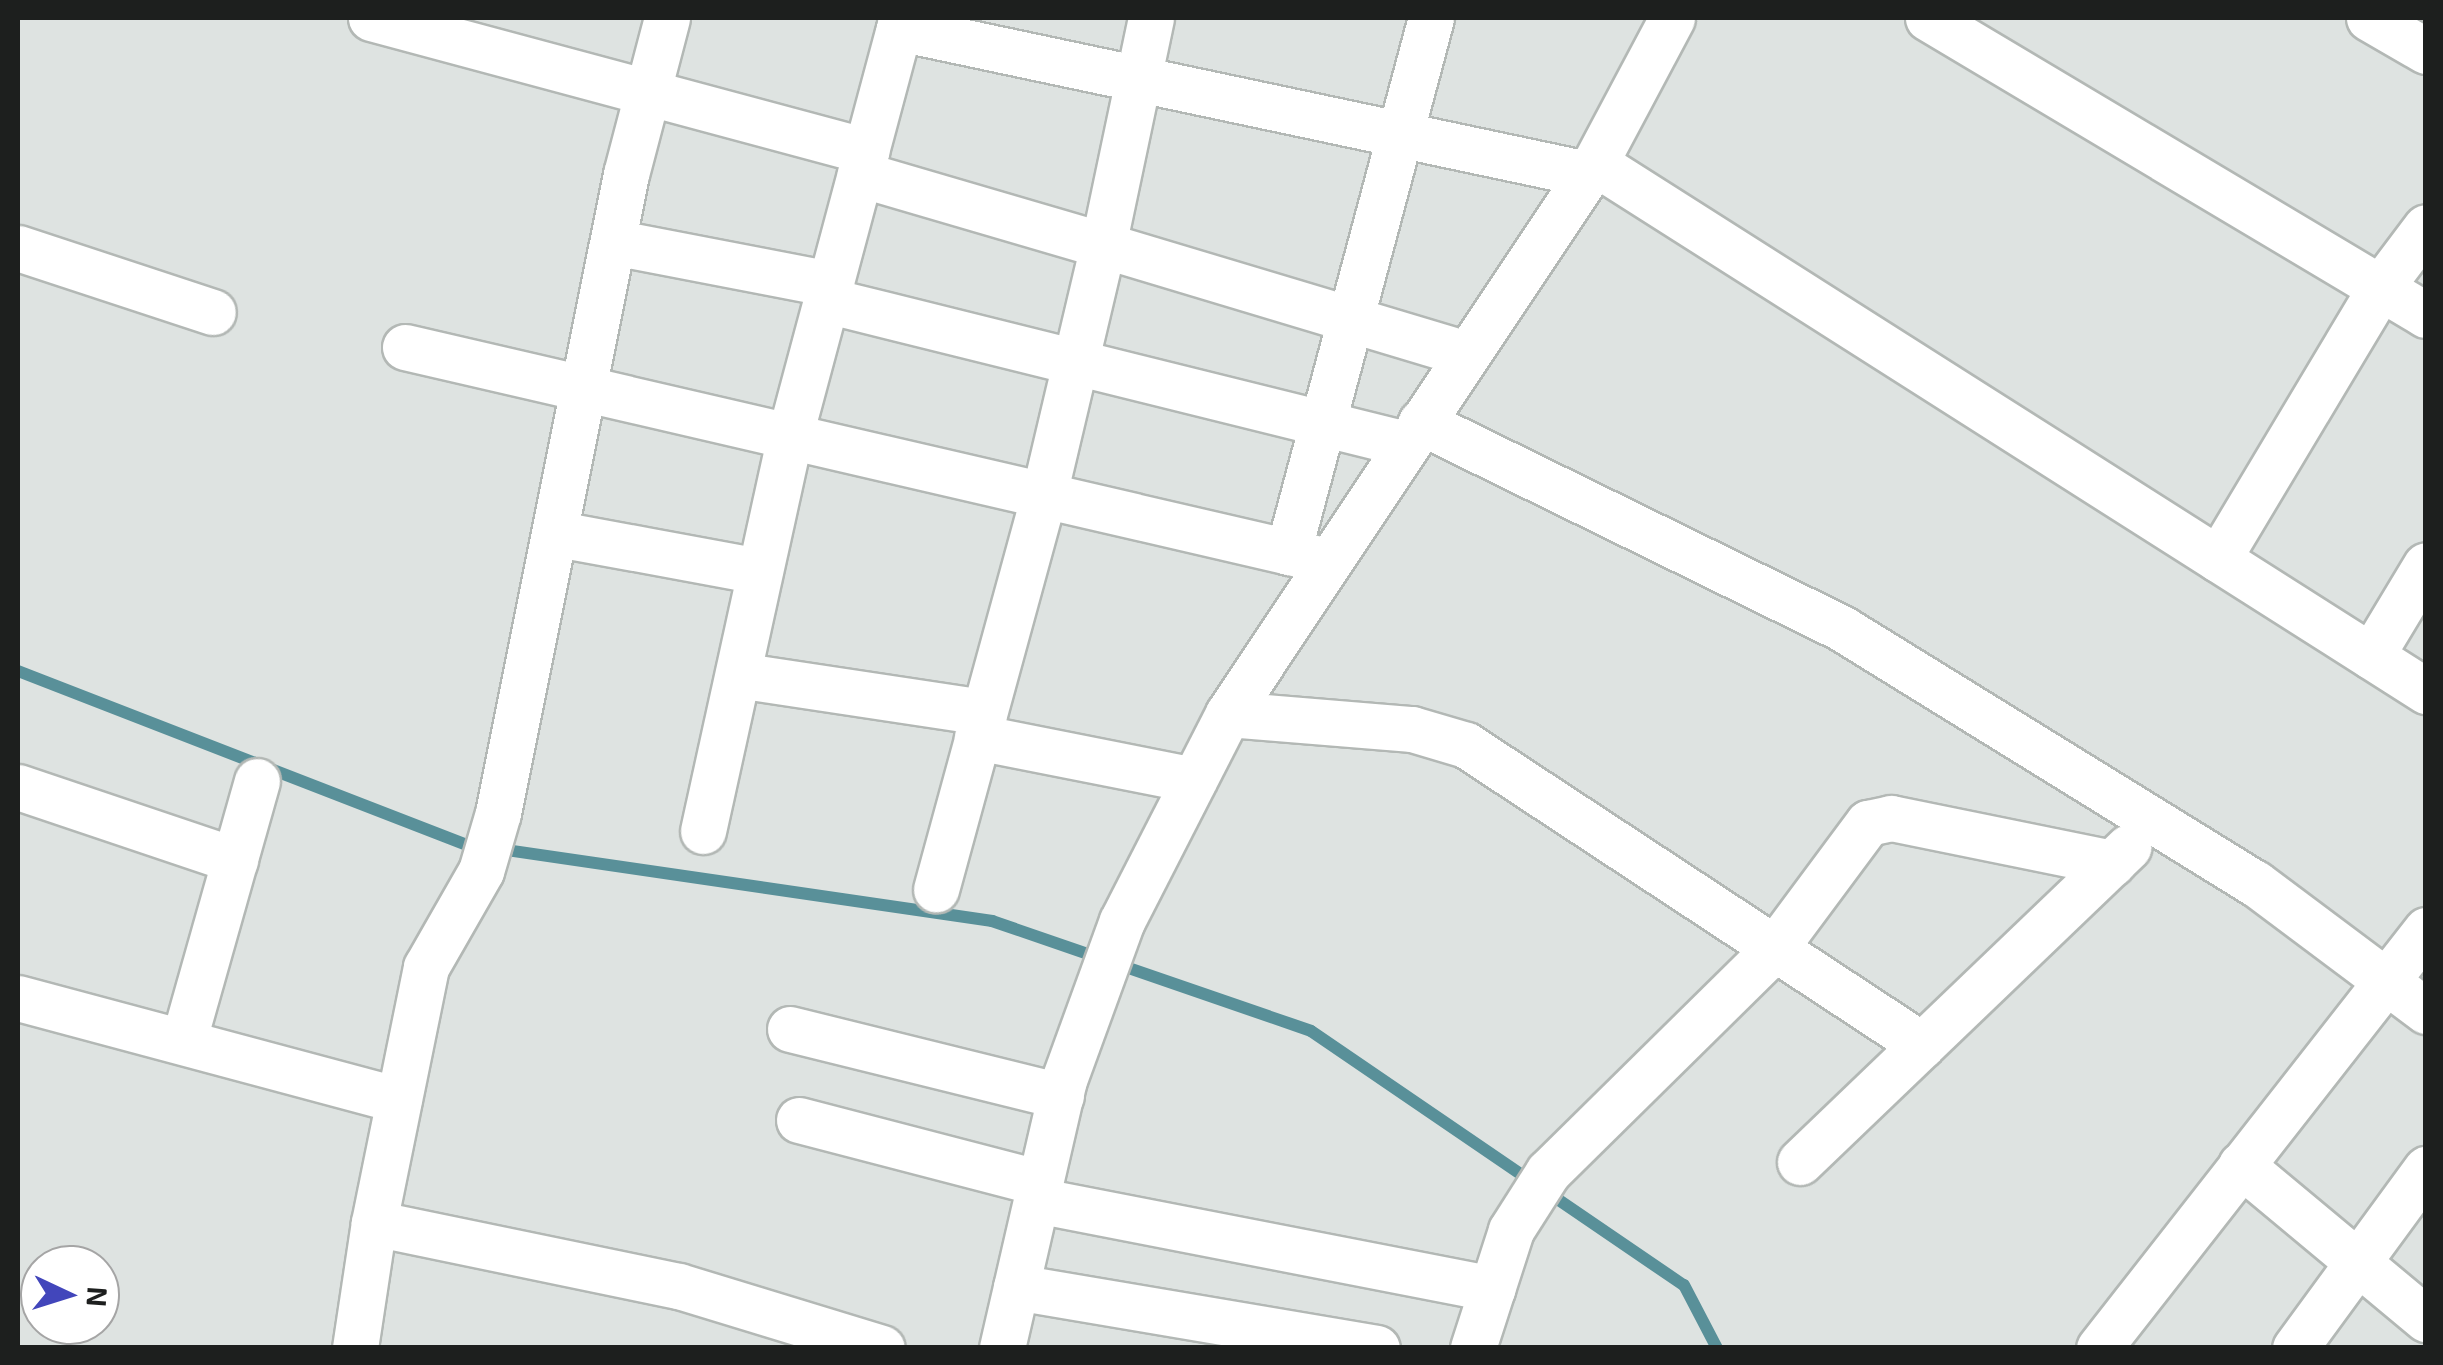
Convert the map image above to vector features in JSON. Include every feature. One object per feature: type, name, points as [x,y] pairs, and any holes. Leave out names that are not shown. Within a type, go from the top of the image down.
[{"type":"street","points":[[371,18],[648,91],[1102,245],[1466,354]]},
{"type":"street","points":[[365,1348],[355,1347],[374,1222],[426,967],[481,871],[498,813],[558,534],[613,242],[667,18]]},
{"type":"street","points":[[936,889],[1045,492],[1151,18]]},
{"type":"street","points":[[1308,556],[1324,424],[1431,18]]},
{"type":"street","points":[[1002,1348],[1061,1096],[1122,921],[1308,556],[1413,433],[1591,168],[1672,18]]},
{"type":"street","points":[[1928,18],[2426,315]]},
{"type":"street","points":[[2369,18],[2418,36]]},
{"type":"street","points":[[703,831],[790,436],[900,23],[1399,140],[1591,168],[2426,690]]},
{"type":"street","points":[[2218,559],[2380,288],[2426,227]]},
{"type":"street","points":[[613,242],[828,292],[1324,424],[1413,433],[1843,629],[2256,883],[2426,1011]]},
{"type":"street","points":[[18,248],[213,312]]},
{"type":"street","points":[[406,348],[1045,492],[1308,556]]},
{"type":"street","points":[[558,534],[760,571]]},
{"type":"street","points":[[2371,656],[2426,565]]},
{"type":"street","points":[[738,675],[981,724],[1194,780]]},
{"type":"street","points":[[1228,714],[1412,729],[1466,745],[1922,1045]]},
{"type":"street","points":[[184,1040],[256,781]]},
{"type":"street","points":[[18,787],[235,860]]},
{"type":"street","points":[[1472,1348],[1516,1222],[1548,1172],[1775,948],[1858,831],[1878,819],[2112,863]]},
{"type":"street","points":[[1800,1162],[2155,822]]},
{"type":"street","points":[[2099,1348],[2426,930]]},
{"type":"street","points":[[18,998],[399,1100]]},
{"type":"street","points":[[790,1029],[1061,1096]]},
{"type":"street","points":[[800,1120],[1038,1191],[1492,1289]]},
{"type":"street","points":[[2241,1166],[2426,1319]]},
{"type":"street","points":[[2295,1348],[2426,1169]]},
{"type":"street","points":[[374,1222],[679,1286],[882,1348]]},
{"type":"street","points":[[1016,1287],[1377,1348]]},
{"type":"waterway","points":[[18,671],[465,844],[992,921],[1311,1031],[1684,1285],[1717,1348]]}]
